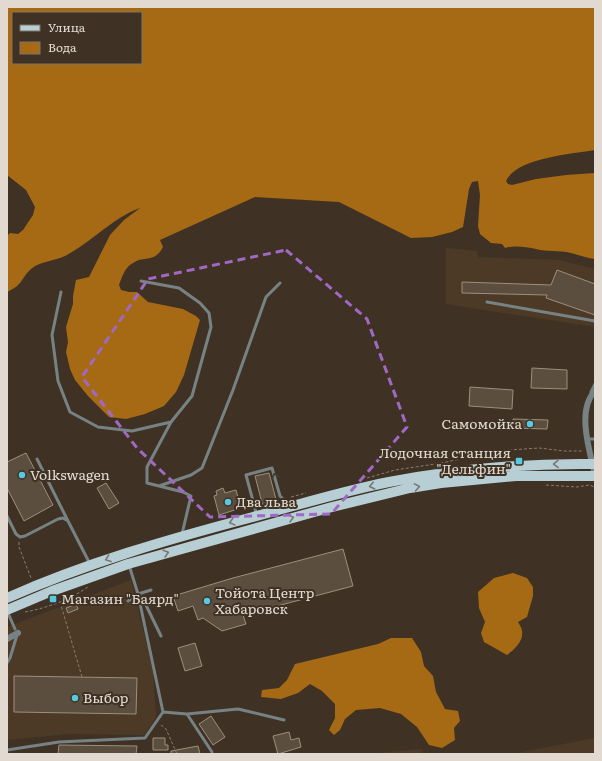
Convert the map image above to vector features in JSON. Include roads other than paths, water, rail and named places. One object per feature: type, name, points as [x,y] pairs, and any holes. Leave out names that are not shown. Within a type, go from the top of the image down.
[{"type":"main road","points":[[7,598],[49,580],[118,555],[252,517],[387,482],[454,471],[495,467],[594,464]]},
{"type":"main road","points":[[7,610],[52,591],[128,564],[332,506],[410,488],[441,483],[516,476],[595,476]]},
{"type":"street","points":[[595,391],[590,396],[585,417],[586,439],[594,464],[595,476]]},
{"type":"street","points":[[7,639],[16,631]]},
{"type":"lane","points":[[141,281],[179,288],[200,303],[209,312],[211,327],[192,396],[171,422],[147,467],[147,483],[183,492],[191,496],[182,536]]},
{"type":"lane","points":[[159,486],[191,475],[202,468],[233,390],[266,297],[280,283]]},
{"type":"lane","points":[[61,292],[52,335],[58,381],[70,412],[98,427],[132,431],[171,422]]},
{"type":"lane","points":[[487,302],[595,321]]},
{"type":"lane","points":[[590,396],[595,384]]},
{"type":"lane","points":[[586,439],[595,439]]},
{"type":"lane","points":[[37,459],[90,565]]},
{"type":"lane","points":[[252,517],[256,512],[246,475],[272,468],[280,496],[295,506]]},
{"type":"lane","points":[[7,516],[16,534],[20,536],[25,536],[58,519],[63,518],[68,521]]},
{"type":"lane","points":[[7,750],[59,742],[145,738],[163,712],[138,594],[128,564]]},
{"type":"lane","points":[[128,601],[138,594],[151,590]]},
{"type":"lane","points":[[138,594],[144,601],[161,636]]},
{"type":"lane","points":[[7,610],[16,631],[10,658],[7,663]]},
{"type":"lane","points":[[163,712],[187,714],[238,710],[284,720]]},
{"type":"lane","points":[[187,714],[212,752]]},
{"type":"water","points":[[7,7],[595,7],[595,150],[546,158],[532,162],[512,173],[506,181],[508,184],[512,185],[536,179],[595,173],[595,259],[571,253],[520,247],[505,248],[502,244],[491,243],[480,234],[478,226],[480,195],[478,181],[472,182],[469,189],[463,227],[452,232],[432,237],[411,238],[339,202],[255,197],[160,240],[163,247],[156,256],[137,261],[130,265],[124,272],[119,285],[121,290],[137,292],[148,302],[183,309],[200,320],[184,375],[176,392],[164,406],[145,414],[126,419],[109,417],[88,396],[75,380],[70,369],[66,352],[68,342],[66,327],[73,304],[76,280],[89,277],[110,235],[124,220],[140,208],[120,218],[65,256],[35,266],[16,287],[7,292],[7,236],[10,233],[18,234],[23,230],[33,215],[35,207],[26,190],[7,175]]},
{"type":"water","points":[[513,573],[527,578],[533,587],[533,596],[527,617],[518,622],[522,630],[520,642],[507,655],[484,642],[481,633],[485,622],[479,608],[478,592],[494,578]]},
{"type":"water","points":[[391,638],[412,638],[421,652],[424,666],[433,676],[436,692],[445,709],[458,711],[460,721],[454,728],[455,740],[442,748],[429,745],[417,727],[401,714],[380,708],[356,710],[345,719],[340,730],[334,735],[329,730],[335,718],[335,704],[322,691],[310,684],[298,693],[281,699],[261,697],[262,690],[279,688],[287,680],[295,664],[378,644]]},
{"type":"place","name":"Самомойка","points":[[530,424]]},
{"type":"place","name":"Лодочная станция \"Дельфин\"","points":[[519,461]]},
{"type":"place","name":"Volkswagen","points":[[22,475]]},
{"type":"place","name":"Два льва","points":[[228,502]]},
{"type":"place","name":"Магазин \"Баярд\"","points":[[53,599]]},
{"type":"place","name":"Тойота Центр Хабаровск","points":[[207,601]]},
{"type":"place","name":"Выбор","points":[[75,698]]}]
